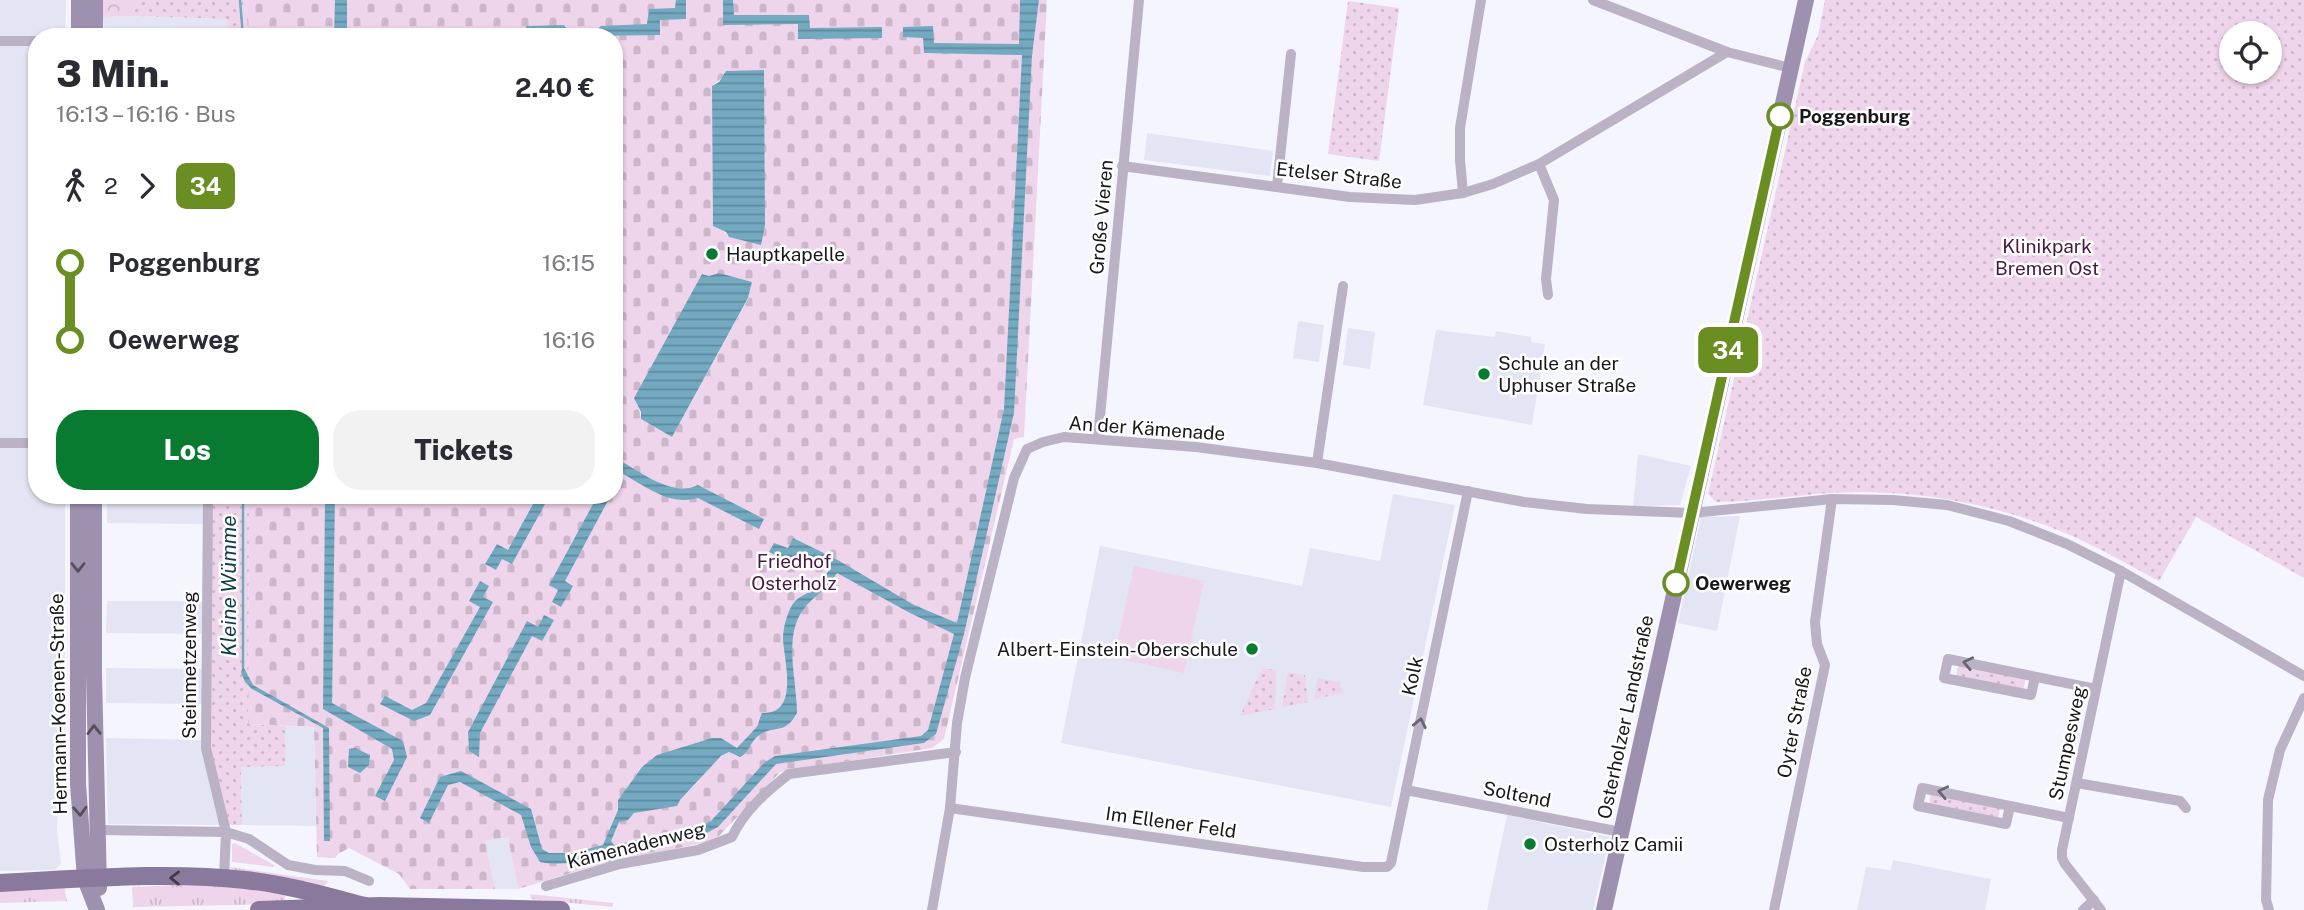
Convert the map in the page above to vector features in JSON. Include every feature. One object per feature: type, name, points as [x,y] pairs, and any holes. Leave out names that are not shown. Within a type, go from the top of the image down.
[{"type":"main road","points":[[79,0],[79,28]]},
{"type":"main road","points":[[95,0],[95,28]]},
{"type":"main road","name":"Osterholzer Landstraße","points":[[1604,910],[1806,0]]},
{"type":"main road","name":"Hermann-Koenen-Straße","points":[[78,504],[78,784],[98,910]]},
{"type":"main road","name":"Hermann-Koenen-Straße","points":[[92,879],[97,830],[94,504]]},
{"type":"main road","points":[[0,883],[224,878],[289,888],[319,902]]},
{"type":"main road","points":[[284,909],[289,888]]},
{"type":"main road","points":[[260,910],[284,909],[319,902],[375,907],[561,910]]},
{"type":"street","name":"Große Vieren","points":[[1098,438],[1139,0]]},
{"type":"street","points":[[1463,193],[1460,128],[1481,0]]},
{"type":"street","points":[[1593,0],[1727,52],[1790,68]]},
{"type":"street","points":[[0,41],[28,41]]},
{"type":"street","name":"Etelser Straße","points":[[1122,166],[1383,201],[1415,201],[1463,193],[1493,184],[1539,164],[1727,52]]},
{"type":"street","points":[[1277,186],[1291,54]]},
{"type":"street","points":[[1539,164],[1554,200],[1546,279],[1548,295]]},
{"type":"street","points":[[1317,463],[1343,286]]},
{"type":"street","name":"An der Kämenade","points":[[932,910],[950,808],[965,678],[1014,478],[1027,449],[1064,437],[1196,447],[1317,463],[1524,502],[1587,509],[1692,513]]},
{"type":"street","points":[[0,443],[28,443]]},
{"type":"street","name":"Kolk","points":[[1387,867],[1391,863],[1468,491]]},
{"type":"street","points":[[1692,513],[1832,499],[1893,500],[1968,509],[2067,544],[2121,571],[2304,676]]},
{"type":"street","name":"Oyter Straße","points":[[1774,910],[1825,665],[1817,644],[1815,622],[1832,499]]},
{"type":"street","name":"Steinmetzenweg","points":[[208,504],[206,747],[226,832],[224,878]]},
{"type":"street","name":"Stumpesweg","points":[[2101,910],[2062,858],[2121,571]]},
{"type":"street","points":[[2035,677],[2031,695],[1944,678],[1948,659],[2096,689]]},
{"type":"street","points":[[2269,910],[2266,900],[2269,800],[2280,750],[2304,698]]},
{"type":"street","name":"Kämenadenweg","points":[[546,886],[620,864],[698,850],[732,837],[739,822],[771,788],[789,774],[956,752]]},
{"type":"street","points":[[2077,783],[2180,801],[2186,808]]},
{"type":"street","points":[[2010,806],[2006,824],[1918,806],[1922,788],[2069,818]]},
{"type":"street","name":"Soltend","points":[[1406,790],[1621,832]]},
{"type":"street","name":"Im Ellener Feld","points":[[950,808],[1366,867],[1387,867]]},
{"type":"street","points":[[97,830],[226,832],[249,839],[288,864],[315,870],[345,871],[369,881]]},
{"type":"street","points":[[2083,910],[2094,900]]},
{"type":"shaded area","points":[[0,0],[66,0],[65,28],[28,28],[28,504],[65,504],[65,729],[57,830],[61,863],[55,870],[0,871]]},
{"type":"shaded area","points":[[103,17],[228,19],[228,28],[104,28]]},
{"type":"shaded area","points":[[1147,133],[1273,151],[1270,176],[1144,160]]},
{"type":"shaded area","points":[[1298,321],[1324,325],[1319,362],[1293,358]]},
{"type":"shaded area","points":[[1348,328],[1375,332],[1370,369],[1343,365]]},
{"type":"shaded area","name":"Schule an der Uphuser Straße","points":[[1436,330],[1495,337],[1496,331],[1531,337],[1531,342],[1545,344],[1532,425],[1423,405]]},
{"type":"shaded area","points":[[1638,454],[1691,466],[1680,505],[1633,506]]},
{"type":"shaded area","name":"Albert-Einstein-Oberschule","points":[[1393,494],[1455,505],[1391,807],[1061,743],[1100,546],[1302,586],[1310,548],[1380,561]]},
{"type":"shaded area","points":[[107,504],[205,504],[205,524],[107,523]]},
{"type":"shaded area","points":[[1740,516],[1717,631],[1678,623],[1701,517]]},
{"type":"shaded area","points":[[107,601],[205,601],[204,634],[106,633]]},
{"type":"shaded area","points":[[106,668],[204,669],[203,704],[106,703]]},
{"type":"shaded area","points":[[285,726],[314,727],[316,826],[242,825],[241,767],[285,766]]},
{"type":"shaded area","points":[[106,738],[203,740],[223,825],[108,824]]},
{"type":"shaded area","points":[[1507,815],[1610,837],[1593,910],[1487,910]]},
{"type":"shaded area","points":[[508,837],[518,889],[495,889],[485,841]]},
{"type":"shaded area","points":[[1893,860],[1991,879],[1985,910],[1857,910],[1866,867],[1891,870]]},
{"type":"green space","points":[[103,0],[134,0],[134,16],[103,17]]},
{"type":"green space","points":[[134,0],[246,0],[248,28],[228,28],[227,19],[134,16]]},
{"type":"green space","name":"Friedhof Osterholz","points":[[246,0],[1047,0],[1024,437],[1014,439],[944,739],[932,748],[780,772],[719,836],[707,842],[594,866],[518,889],[508,837],[485,841],[495,889],[410,889],[399,874],[349,848],[335,858],[317,857],[314,727],[248,724],[249,504],[623,504],[623,28],[248,28]],"holes":[[[724,76],[729,237],[721,229],[712,86]],[[709,276],[752,282],[748,299],[672,437],[641,419],[638,405]],[[712,738],[729,752],[717,760],[684,796],[619,821],[621,799],[647,763],[666,753]]]},
{"type":"green space","name":"Klinikpark Bremen Ost","points":[[1825,0],[2304,0],[2304,578],[2196,517],[2159,581],[2057,530],[1974,504],[1889,493],[1842,492],[1716,502],[1708,494],[1805,62],[1818,35]]},
{"type":"green space","points":[[1348,1],[1399,8],[1379,161],[1328,154]]},
{"type":"green space","points":[[205,504],[249,504],[248,724],[285,726],[285,766],[241,767],[242,825],[223,825],[207,767]]},
{"type":"green space","points":[[1134,566],[1204,581],[1184,673],[1114,658]]},
{"type":"green space","points":[[1959,664],[2026,678],[2023,690],[1956,676]]},
{"type":"green space","points":[[1262,668],[1276,670],[1275,709],[1240,716]]},
{"type":"green space","points":[[1288,672],[1305,675],[1308,702],[1282,707]]},
{"type":"green space","points":[[1318,678],[1339,682],[1343,693],[1314,699]]},
{"type":"green space","points":[[1931,793],[2000,808],[1998,820],[1929,805]]},
{"type":"green space","points":[[235,843],[274,867],[232,862],[232,844]]},
{"type":"green space","points":[[230,867],[328,881],[323,888],[233,871]]},
{"type":"green space","points":[[221,883],[285,894],[285,900],[279,904],[133,907],[132,887]]},
{"type":"green space","points":[[64,886],[67,901],[0,903],[0,887]]},
{"type":"green space","points":[[530,894],[613,903],[613,907],[531,899]]},
{"type":"water","points":[[335,0],[347,0],[347,28],[334,28]]},
{"type":"water","points":[[676,0],[686,0],[686,19],[660,20],[660,35],[623,36],[623,28],[599,28],[647,24],[649,9],[675,8]]},
{"type":"water","points":[[723,0],[733,0],[734,15],[809,15],[810,28],[882,27],[882,38],[798,39],[798,24],[723,25]]},
{"type":"water","points":[[1020,0],[1039,0],[1032,55],[1014,413],[964,634],[936,734],[924,743],[776,764],[718,827],[701,836],[597,860],[556,864],[540,862],[531,847],[521,815],[460,782],[448,785],[429,823],[420,818],[440,777],[461,771],[531,809],[542,849],[549,853],[572,853],[603,845],[618,810],[618,800],[642,767],[657,755],[712,738],[721,738],[737,748],[758,725],[762,713],[774,711],[786,696],[787,672],[783,639],[788,615],[795,601],[817,586],[830,569],[799,553],[792,564],[769,552],[774,543],[788,548],[793,538],[836,559],[914,605],[957,623],[1004,409],[1022,55],[924,53],[923,38],[903,37],[903,27],[933,26],[934,43],[1019,44]],"holes":[[[837,573],[954,634],[928,730],[921,736],[775,756],[765,762],[711,821],[698,828],[614,845],[611,841],[619,822],[628,820],[634,813],[677,806],[721,756],[729,752],[740,757],[758,736],[788,725],[797,713],[792,660],[797,621],[807,605]]]},
{"type":"water","points":[[564,25],[566,28],[526,28],[526,26]]},
{"type":"water","points":[[764,70],[765,225],[761,245],[729,237],[726,232],[713,226],[712,86],[719,82],[726,71]]},
{"type":"water","points":[[719,273],[752,282],[748,298],[672,437],[641,419],[641,412],[634,398],[702,274],[709,276]]},
{"type":"water","points":[[623,463],[667,486],[688,488],[698,485],[764,519],[759,529],[698,498],[677,499],[650,489],[623,474]]},
{"type":"water","points":[[325,504],[335,504],[332,703],[403,741],[407,757],[385,801],[375,796],[394,760],[392,749],[323,709]]},
{"type":"water","points":[[533,504],[545,504],[512,564],[502,559],[496,570],[485,564],[497,544],[508,550]]},
{"type":"water","points":[[593,504],[606,504],[565,581],[573,586],[561,607],[552,602],[558,590],[549,585]]},
{"type":"water","points":[[480,581],[489,586],[483,597],[493,602],[430,715],[414,721],[380,704],[385,696],[412,710],[426,703],[480,607],[469,601]]},
{"type":"water","points":[[544,615],[554,620],[542,641],[532,636],[480,733],[479,757],[469,751],[468,732],[527,621],[538,627]]},
{"type":"water","points":[[243,666],[253,685],[329,728],[330,841],[324,841],[323,728],[252,689],[241,672]]},
{"type":"water","points":[[355,748],[370,755],[369,765],[360,773],[348,767],[349,749]]},
{"type":"waterway","name":"Kleine Wümme","points":[[240,0],[242,28]]},
{"type":"waterway","name":"Kleine Wümme","points":[[243,504],[243,667]]},
{"type":"bus line","name":"34","points":[[1676,583],[1780,116]]},
{"type":"place","name":"Poggenburg","points":[[1780,116]]},
{"type":"place","name":"Hauptkapelle","points":[[712,254]]},
{"type":"place","name":"Schule an der Uphuser Straße","points":[[1484,374]]},
{"type":"place","name":"Oewerweg","points":[[1676,583]]},
{"type":"place","name":"Albert-Einstein-Oberschule","points":[[1252,649]]},
{"type":"place","name":"Osterholz Camii","points":[[1530,844]]}]
